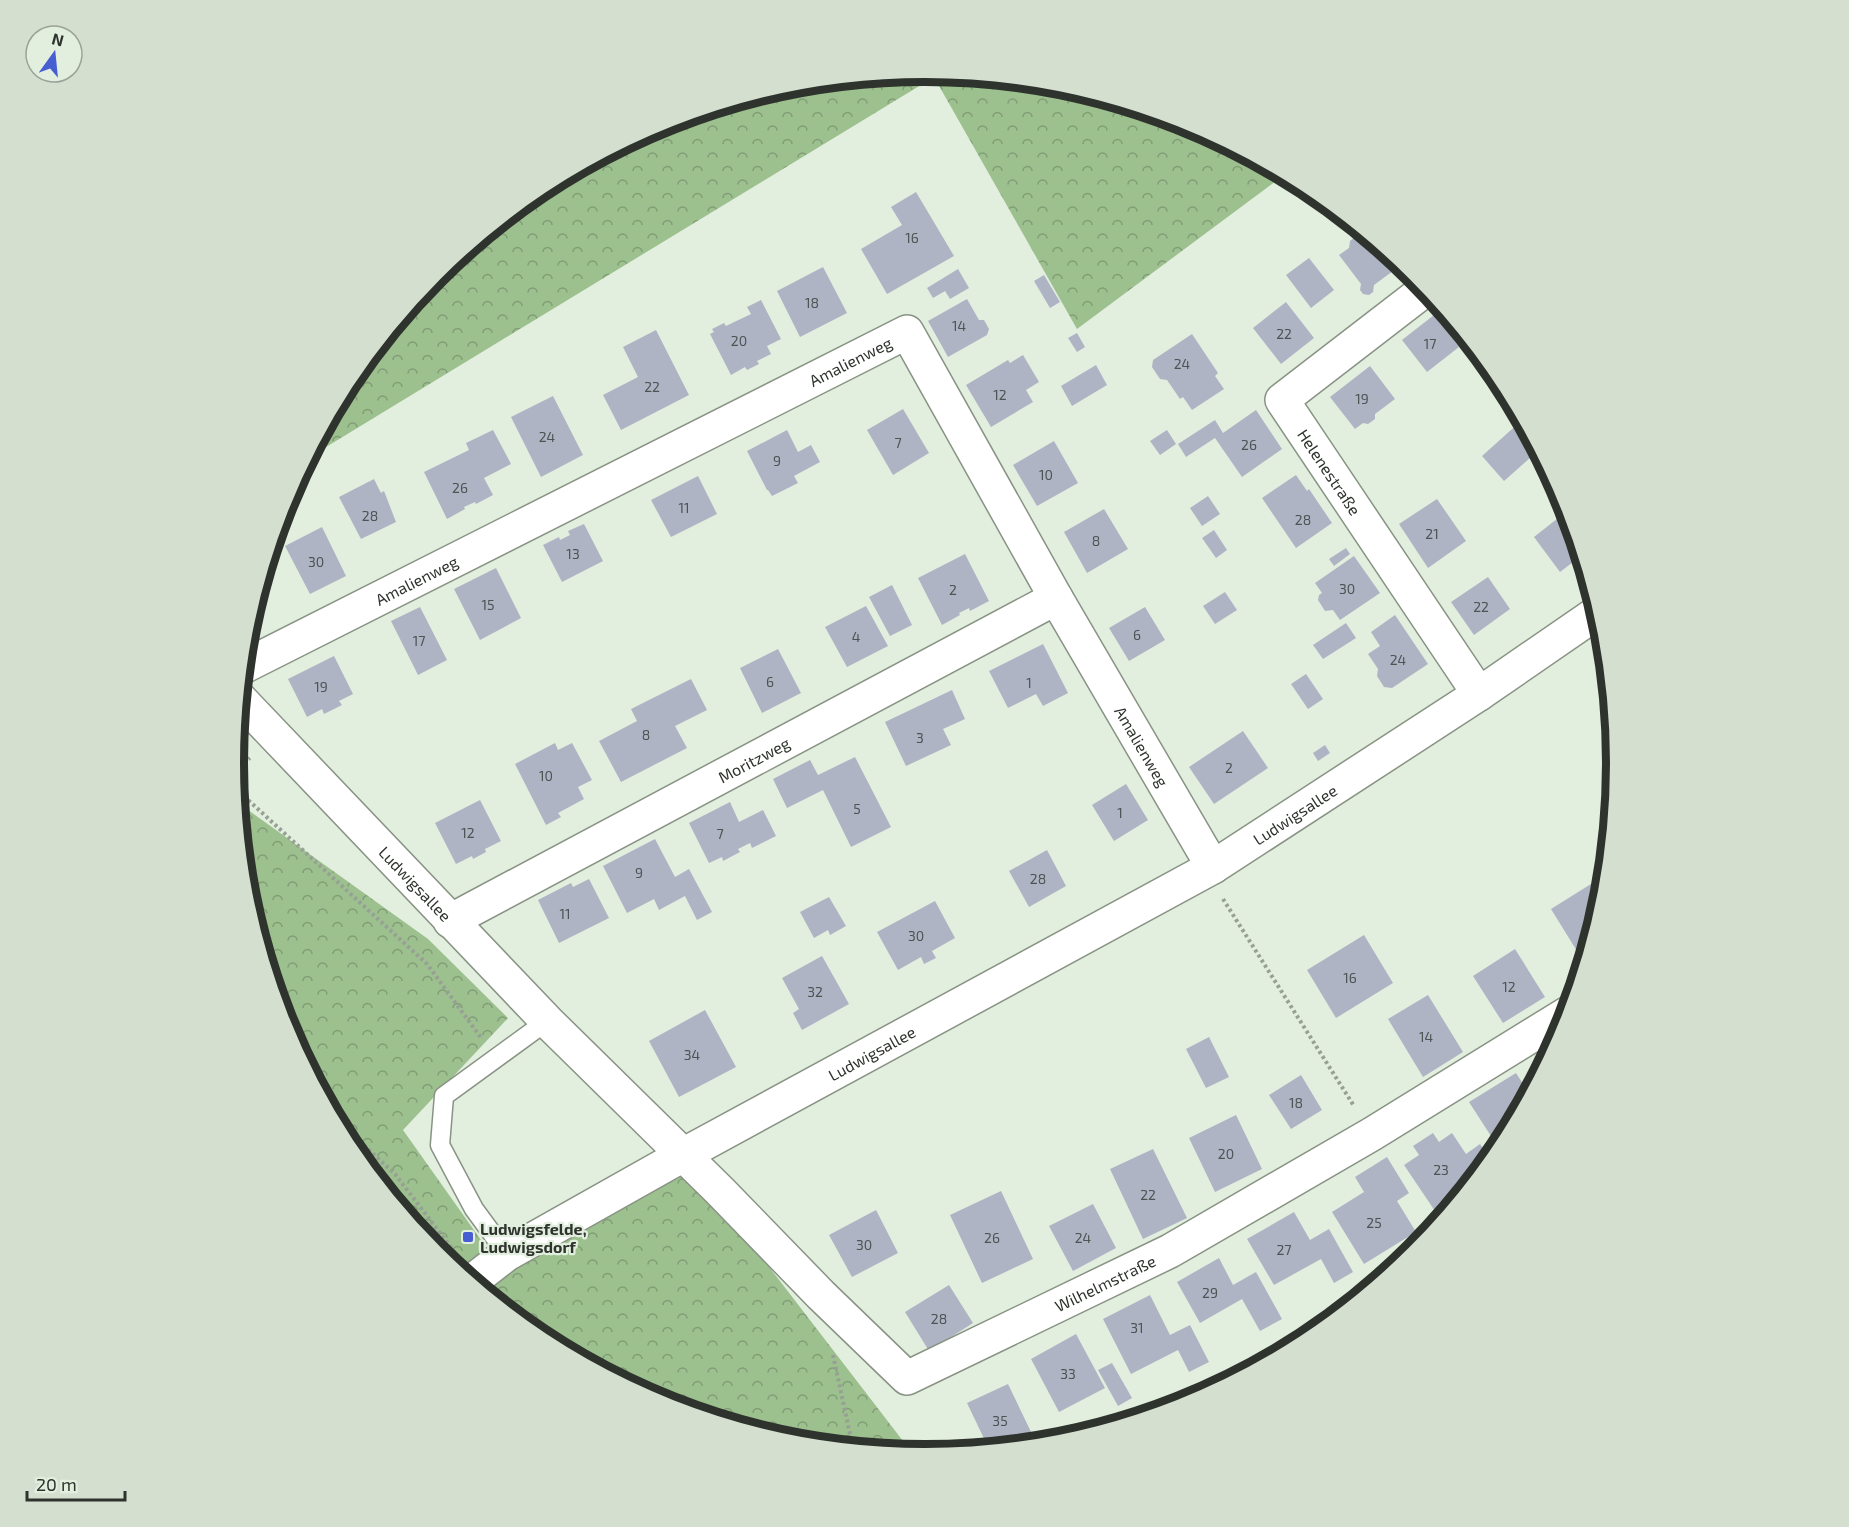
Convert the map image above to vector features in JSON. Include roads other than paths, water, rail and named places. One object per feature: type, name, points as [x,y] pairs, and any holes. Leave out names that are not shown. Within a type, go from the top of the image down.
[{"type":"street","name":"Helenestraße","points":[[1419,295],[1282,400],[1479,693]]},
{"type":"street","name":"Amalienweg","points":[[251,663],[907,332],[1209,869]]},
{"type":"street","name":"Moritzweg","points":[[450,921],[1056,598]]},
{"type":"street","name":"Ludwigsallee","points":[[246,706],[547,1021],[683,1155],[1209,869],[1479,693],[1589,618]]},
{"type":"street","name":"Wilhelmstraße","points":[[683,1155],[821,1295],[907,1378],[1170,1251],[1372,1134],[1555,1021]]},
{"type":"street","points":[[488,1269],[683,1155]]},
{"type":"lane","points":[[488,1269],[474,1209],[440,1145],[444,1096],[547,1021]]},
{"type":"place","name":"Ludwigsfelde, Ludwigsdorf","points":[[468,1237]]}]
